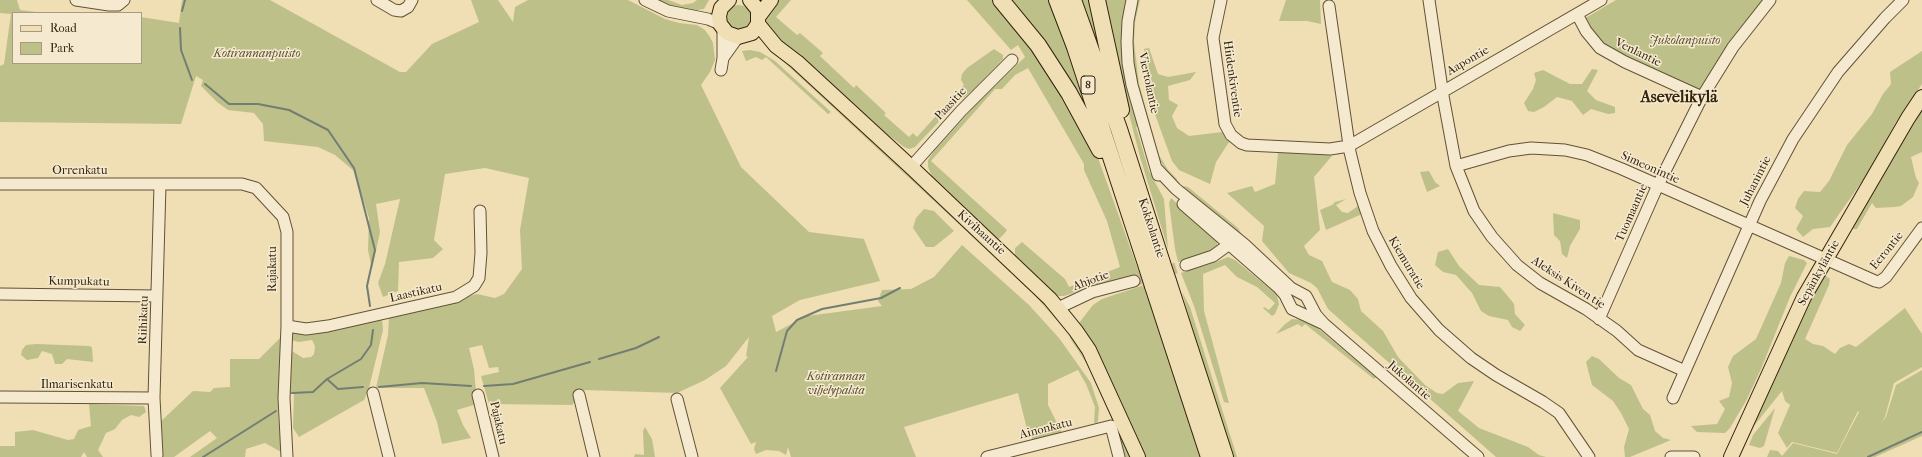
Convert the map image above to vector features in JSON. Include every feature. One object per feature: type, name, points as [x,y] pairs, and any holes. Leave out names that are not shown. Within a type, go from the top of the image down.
[{"type":"highway","points":[[1001,0],[1038,45],[1070,92],[1105,160],[1116,172]]},
{"type":"highway","name":"Kokkolantie","points":[[1057,0],[1075,47],[1209,457]]},
{"type":"highway","name":"Kokkolantie","points":[[1073,0],[1119,129],[1225,457]]},
{"type":"highway","points":[[1097,0],[1123,116],[1119,129]]},
{"type":"main road","name":"Kivihaantie","points":[[751,0],[758,10],[759,20],[776,46],[797,62],[911,167],[975,229],[1027,276],[1058,308],[1088,350],[1130,436],[1138,457]]},
{"type":"main road","points":[[742,37],[752,33],[771,0]]},
{"type":"main road","points":[[722,26],[719,16],[725,2]]},
{"type":"main road","name":"Kivihaantie","points":[[722,26],[727,33],[776,46]]},
{"type":"main road","name":"Sepänkyläntie","points":[[1731,457],[1804,297],[1908,118],[1922,97]]},
{"type":"street","points":[[76,0],[118,5],[124,0]]},
{"type":"street","points":[[377,0],[394,10],[401,11],[408,7],[412,0]]},
{"type":"street","points":[[644,0],[668,11],[691,16],[722,26],[723,58],[721,70]]},
{"type":"street","name":"Viertolantie","points":[[1132,0],[1128,21],[1128,63],[1132,85],[1162,184],[1172,194],[1233,241]]},
{"type":"street","name":"Hiidenkiventie","points":[[1221,0],[1213,38],[1225,124],[1230,135],[1241,143],[1247,145],[1330,149],[1349,146]]},
{"type":"street","name":"Aleksis Kiven tie","points":[[1429,0],[1442,91],[1456,166],[1474,211],[1492,237],[1508,256],[1540,283],[1599,319],[1638,350],[1685,371]]},
{"type":"street","name":"Aapontie","points":[[1349,146],[1601,0]]},
{"type":"street","name":"Tuomaantie","points":[[1599,319],[1658,185],[1702,97],[1733,47],[1770,0]]},
{"type":"street","name":"Juhanintie","points":[[1673,398],[1768,183],[1793,139],[1836,75],[1885,17],[1903,0]]},
{"type":"street","points":[[691,16],[725,2]]},
{"type":"street","name":"Kiemuratie","points":[[1329,6],[1349,146],[1360,193],[1373,231],[1390,266],[1411,298],[1439,330],[1464,352],[1496,375],[1559,413],[1589,457]]},
{"type":"street","name":"Venlantie","points":[[1577,14],[1586,32],[1600,48],[1625,62],[1702,97]]},
{"type":"street","points":[[723,58],[742,37]]},
{"type":"street","name":"Paasitie","points":[[911,167],[961,111],[1012,60]]},
{"type":"street","name":"Simeonintie","points":[[1456,166],[1510,151],[1531,148],[1565,150],[1587,155],[1658,185],[1825,260]]},
{"type":"street","name":"Orrenkatu","points":[[0,184],[160,185]]},
{"type":"street","name":"Rajakatu","points":[[160,185],[242,184],[256,188],[283,217],[287,232],[284,398],[287,457]]},
{"type":"street","name":"Riihikatu","points":[[157,455],[154,398],[160,185]]},
{"type":"street","name":"Laastikatu","points":[[286,326],[306,329],[328,326],[456,297],[474,286],[479,278],[481,253],[480,211]]},
{"type":"street","name":"Eerontie","points":[[1825,260],[1870,280],[1879,282],[1886,277],[1922,228]]},
{"type":"street","points":[[1186,265],[1213,256],[1233,241],[1278,287],[1294,308]]},
{"type":"street","name":"Jukolantie","points":[[1233,241],[1291,288],[1305,297],[1324,324],[1478,457]]},
{"type":"street","name":"Ahjotie","points":[[1058,308],[1092,292],[1134,281]]},
{"type":"street","name":"Kumpukatu","points":[[0,294],[157,296]]},
{"type":"street","points":[[1292,295],[1305,297],[1306,309],[1294,308],[1290,300],[1292,295]]},
{"type":"street","name":"Jukolantie","points":[[1294,308],[1324,324]]},
{"type":"street","points":[[373,393],[389,457]]},
{"type":"street","name":"Pajakatu","points":[[478,395],[493,457]]},
{"type":"street","points":[[579,395],[594,457]]},
{"type":"street","name":"Ilmarisenkatu","points":[[0,398],[154,398]]},
{"type":"street","points":[[677,399],[692,457]]},
{"type":"street","name":"Ainonkatu","points":[[987,457],[1021,453],[1111,426],[1119,457]]},
{"type":"street","points":[[1671,457],[1694,457]]},
{"type":"green space","points":[[0,0],[17,0],[20,10],[37,12],[12,12],[12,64],[142,64],[142,17],[179,23],[182,0],[270,0],[400,72],[406,72],[432,44],[479,22],[471,0],[498,0],[513,22],[515,7],[528,0],[628,0],[665,19],[679,23],[697,25],[705,30],[710,37],[713,43],[715,60],[710,72],[701,85],[741,167],[809,232],[864,239],[880,281],[800,300],[772,316],[776,332],[807,316],[882,306],[878,301],[882,290],[911,289],[934,277],[962,245],[1029,305],[1059,338],[1091,383],[1099,408],[1098,421],[1096,424],[1094,422],[1095,407],[1086,384],[1078,370],[1048,384],[1048,405],[1062,433],[1033,440],[1027,429],[1018,393],[904,427],[916,457],[791,457],[788,447],[786,455],[779,451],[766,450],[756,454],[754,449],[756,442],[751,444],[720,388],[748,357],[746,356],[749,337],[726,366],[705,380],[677,393],[585,390],[572,405],[489,404],[481,376],[499,372],[498,367],[489,368],[482,345],[469,348],[474,369],[477,404],[457,410],[463,425],[471,438],[442,444],[437,422],[424,388],[376,388],[388,335],[389,316],[477,294],[495,298],[504,294],[522,269],[520,230],[529,178],[485,168],[445,174],[434,240],[443,249],[433,258],[399,262],[398,291],[383,297],[378,283],[385,264],[400,199],[376,204],[380,232],[372,269],[368,250],[369,218],[354,171],[335,155],[318,147],[264,141],[263,124],[254,113],[228,110],[217,102],[201,86],[203,80],[196,76],[181,124],[0,122],[0,66],[4,64],[11,14],[0,13]]},
{"type":"green space","points":[[657,0],[668,0],[682,5],[693,3],[697,0],[709,0],[704,9],[691,11],[669,6]]},
{"type":"green space","points":[[775,0],[791,0],[776,17],[797,35],[800,33],[823,53],[820,56],[854,88],[856,85],[886,113],[884,115],[909,137],[913,133],[917,137],[944,107],[949,109],[949,111],[915,147],[909,149],[904,147],[852,107],[767,31],[764,19]]},
{"type":"green space","points":[[967,0],[996,0],[1061,86],[1097,155],[1140,275],[1114,283],[1102,283],[1064,296],[1057,296],[1015,255],[1015,248],[1022,242],[1065,279],[1069,287],[1120,267],[1107,221],[1084,170],[1084,164],[1028,68],[1015,75],[1002,89],[995,89],[931,161],[1007,230],[1004,234],[999,239],[993,236],[932,177],[928,167],[928,160],[934,151],[974,107],[1025,57],[1018,45],[1011,50]]},
{"type":"green space","points":[[1006,0],[1049,0],[1087,104],[1077,93]]},
{"type":"green space","points":[[1079,0],[1090,0],[1108,74]]},
{"type":"green space","points":[[1100,0],[1127,0],[1139,125],[1136,127],[1149,171],[1164,199],[1168,249],[1140,157]]},
{"type":"green space","points":[[1137,0],[1140,0],[1135,22],[1134,42],[1139,84],[1159,155],[1168,170],[1177,179],[1176,184],[1157,156],[1137,84],[1131,42],[1132,21]]},
{"type":"green space","points":[[1286,0],[1320,0],[1321,24],[1307,21],[1279,21]]},
{"type":"green space","name":"Jukolanpuisto","points":[[1616,0],[1766,0],[1702,92],[1628,60],[1602,45],[1582,20]]},
{"type":"green space","points":[[739,5],[748,8],[751,17],[748,26],[739,29],[730,26],[727,17],[730,8]]},
{"type":"green space","points":[[1149,48],[1158,74],[1168,77],[1196,72],[1190,80],[1168,86],[1169,100],[1178,105],[1172,116],[1177,128],[1189,136],[1222,132],[1229,142],[1216,162],[1210,184],[1179,170],[1172,161],[1152,106],[1144,49]]},
{"type":"green space","points":[[994,49],[1003,55],[1003,59],[974,89],[961,100],[955,98],[954,95],[964,85],[961,80],[962,74],[967,68]]},
{"type":"green space","points":[[750,50],[760,52],[775,61],[831,112],[828,114],[766,57],[762,60],[756,57],[746,61],[742,51]]},
{"type":"green space","points":[[772,51],[785,59],[1032,289],[1063,325],[1061,325],[1028,288]]},
{"type":"green space","points":[[1922,51],[1922,84],[1896,122],[1868,173],[1830,227],[1813,229],[1803,237],[1796,229],[1803,216],[1795,208],[1798,199],[1804,191],[1820,192],[1829,181],[1847,145],[1872,114],[1883,94],[1891,84],[1890,72]]},
{"type":"green space","points":[[1592,69],[1598,70],[1587,91],[1596,100],[1615,107],[1615,113],[1608,114],[1591,109],[1583,115],[1572,101],[1557,97],[1544,107],[1534,112],[1528,111],[1524,103],[1533,89],[1536,80],[1534,73],[1543,70],[1570,84],[1582,84]]},
{"type":"green space","points":[[1922,106],[1922,152],[1911,157],[1916,178],[1919,183],[1913,197],[1901,206],[1876,208],[1872,203],[1857,229],[1853,229],[1854,220]]},
{"type":"green space","points":[[1323,152],[1332,156],[1314,177],[1320,230],[1304,246],[1309,255],[1322,261],[1332,282],[1350,290],[1358,299],[1361,311],[1383,331],[1398,357],[1425,385],[1437,393],[1443,394],[1458,383],[1474,381],[1458,411],[1479,428],[1528,447],[1539,455],[1546,457],[1496,457],[1328,309],[1317,288],[1311,283],[1289,273],[1262,241],[1264,226],[1227,193],[1252,186],[1255,192],[1275,184],[1278,153]]},
{"type":"green space","points":[[1429,171],[1435,182],[1440,186],[1427,192],[1420,172]]},
{"type":"green space","points":[[1183,186],[1188,187],[1238,228],[1244,238],[1180,189]]},
{"type":"green space","points":[[1171,198],[1217,241],[1217,246],[1210,251],[1178,262],[1169,203]]},
{"type":"green space","points":[[1346,199],[1336,205],[1342,212],[1348,213],[1358,206],[1362,214],[1326,230],[1320,210],[1332,205],[1335,202]]},
{"type":"green space","points":[[924,209],[934,211],[954,231],[934,247],[926,247],[913,228],[916,218]]},
{"type":"green space","points":[[1553,213],[1580,220],[1580,229],[1570,246],[1567,258],[1562,254],[1560,241],[1554,235]]},
{"type":"green space","points":[[1448,249],[1459,266],[1479,285],[1500,287],[1514,304],[1515,314],[1525,325],[1520,331],[1512,327],[1508,320],[1489,316],[1481,311],[1472,293],[1456,275],[1443,272],[1435,265],[1438,252]]},
{"type":"green space","points":[[1789,256],[1804,260],[1807,263],[1790,297],[1761,369],[1746,401],[1730,428],[1725,433],[1697,432],[1691,426],[1717,424],[1725,409],[1719,401],[1729,397],[1732,383],[1728,367],[1733,356],[1756,339],[1781,283],[1785,263]]},
{"type":"green space","points":[[1228,257],[1235,260],[1274,292],[1277,296],[1279,304],[1275,314],[1272,316],[1263,308],[1264,307],[1269,310],[1275,303],[1257,287],[1237,277],[1225,265],[1203,274],[1204,311],[1229,403],[1224,402],[1194,306],[1181,273]]},
{"type":"green space","points":[[1825,275],[1830,279],[1829,285],[1805,339],[1813,344],[1823,346],[1835,354],[1840,348],[1849,344],[1856,347],[1905,308],[1922,334],[1922,367],[1894,383],[1885,417],[1882,422],[1886,417],[1896,385],[1922,370],[1922,436],[1875,457],[1767,457],[1770,450],[1778,451],[1782,456],[1793,443],[1837,454],[1859,412],[1858,411],[1837,453],[1792,442],[1787,448],[1778,433],[1790,405],[1785,401],[1782,391],[1753,427],[1750,428],[1813,293]]},
{"type":"green space","points":[[1144,285],[1164,335],[1203,457],[1143,457],[1135,432],[1115,389],[1079,323],[1093,305],[1102,299]]},
{"type":"green space","points":[[1182,292],[1190,307],[1237,457],[1230,457],[1214,408]]},
{"type":"green space","points":[[382,319],[383,330],[369,388],[364,400],[299,437],[293,428],[294,394],[279,394],[278,412],[281,452],[265,443],[246,449],[245,457],[190,457],[217,438],[210,431],[174,457],[161,457],[159,423],[193,391],[210,392],[214,388],[230,387],[230,359],[259,359],[281,337],[281,374],[292,351],[303,358],[311,357],[314,354],[315,346],[312,340],[299,342],[290,340],[292,332]]},
{"type":"green space","points":[[1292,319],[1305,320],[1314,325],[1376,377],[1374,379],[1305,324],[1302,327],[1298,324],[1276,334]]},
{"type":"green space","points":[[1069,331],[1091,365],[1133,457],[1121,457],[1108,403],[1092,372],[1070,338]]},
{"type":"green space","points":[[26,345],[90,346],[92,348],[93,362],[67,359],[62,364],[55,364],[52,354],[42,351],[38,358],[27,360],[21,355],[22,350]]},
{"type":"green space","points":[[1592,356],[1599,359],[1619,378],[1631,385],[1643,409],[1650,415],[1655,431],[1663,438],[1671,440],[1630,457],[1625,457],[1624,447],[1629,429],[1613,401],[1592,385],[1586,362]]},
{"type":"green space","points":[[89,404],[144,406],[146,412],[139,417],[131,415],[122,420],[115,429],[106,433],[98,450],[103,457],[87,457],[84,452],[81,457],[0,457],[0,446],[15,446],[15,432],[33,430],[68,440],[74,439],[78,430],[91,426]]},
{"type":"green space","points":[[1775,408],[1764,446],[1760,448],[1749,445],[1753,435]]},
{"type":"green space","points":[[645,427],[652,439],[655,457],[634,457],[635,454],[644,455],[643,431]]},
{"type":"waterway","points":[[182,11],[185,0]]},
{"type":"waterway","points":[[180,28],[181,50],[192,80]]},
{"type":"waterway","points":[[205,84],[229,104],[258,104],[289,110],[328,130],[354,168],[375,250],[367,286],[370,306]]},
{"type":"waterway","points":[[776,371],[787,331],[797,320],[822,309],[881,298],[900,288]]},
{"type":"waterway","points":[[292,393],[313,392],[327,379],[361,359],[371,345],[373,330]]},
{"type":"waterway","points":[[599,359],[636,348],[659,337]]},
{"type":"waterway","points":[[484,386],[513,384],[590,362]]},
{"type":"waterway","points":[[327,379],[338,389],[363,387]]},
{"type":"waterway","points":[[379,387],[422,383],[471,386]]},
{"type":"waterway","points":[[203,457],[276,411]]},
{"type":"waterway","points":[[1868,457],[1922,432]]},
{"type":"tunnel","points":[[1134,281],[1186,265]]},
{"type":"district","name":"Asevelikylä","points":[[1679,98]]},
{"type":"park label","name":"Kotirannanpuisto","points":[[257,54]]},
{"type":"park label","name":"Kotirannan viljelypalsta","points":[[836,384]]}]
